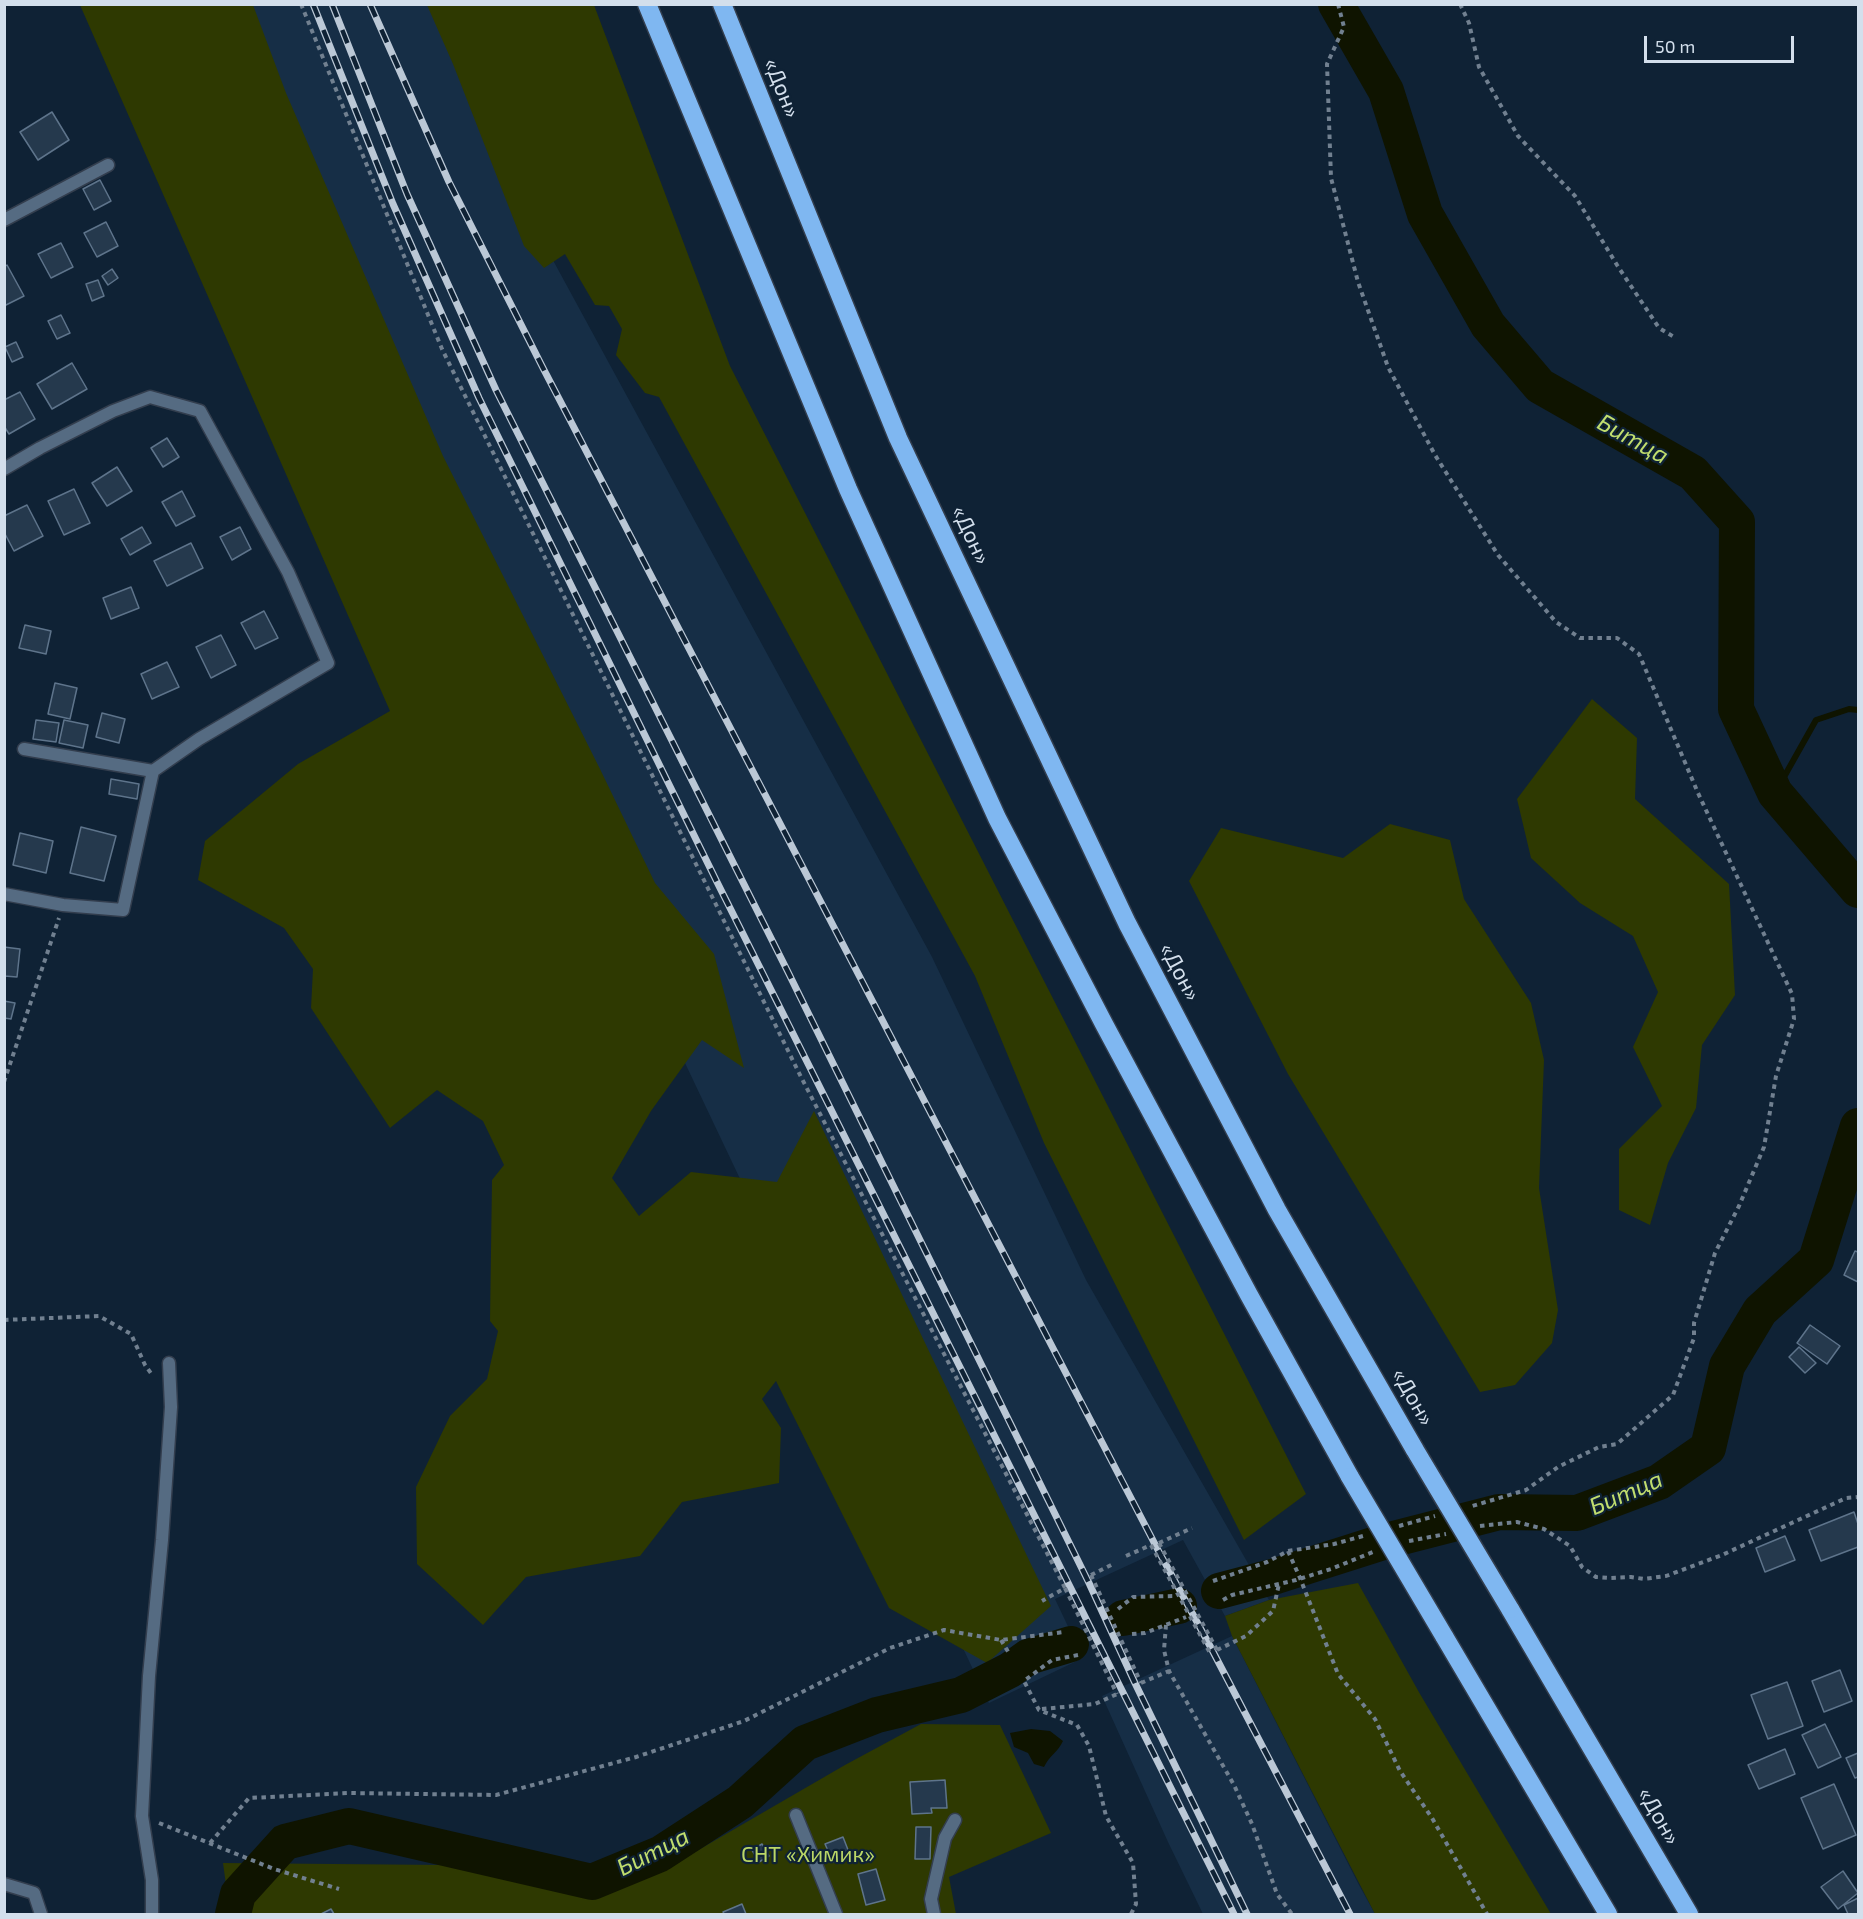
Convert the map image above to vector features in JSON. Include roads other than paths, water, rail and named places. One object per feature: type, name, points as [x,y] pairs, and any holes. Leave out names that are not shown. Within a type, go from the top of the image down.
[{"type":"highway","points":[[647,4],[848,489],[997,818],[1115,1045],[1350,1477],[1608,1914]]},
{"type":"highway","name":"«Дон»","points":[[722,4],[898,438],[1122,913],[1277,1210],[1415,1450],[1689,1914]]},
{"type":"lane","points":[[4,220],[108,165]]},
{"type":"lane","points":[[4,469],[114,411],[150,397],[200,411],[288,572],[328,663],[199,739],[153,771],[123,910],[63,905],[4,894]]},
{"type":"lane","points":[[24,749],[153,771]]},
{"type":"lane","points":[[152,1914],[152,1880],[142,1816],[149,1676],[162,1540],[171,1407],[169,1364]]},
{"type":"lane","points":[[796,1815],[836,1914]]},
{"type":"lane","points":[[934,1914],[931,1899],[945,1838],[955,1820]]},
{"type":"lane","points":[[4,1884],[34,1893],[41,1914]]},
{"type":"waterway","name":"Битца","points":[[1336,4],[1386,91],[1425,214],[1488,325],[1540,386],[1693,473],[1737,522],[1736,709],[1775,793],[1858,890]]},
{"type":"waterway","points":[[1775,793],[1816,720],[1849,709],[1858,710]]},
{"type":"waterway","name":"Битца","points":[[1219,1591],[1276,1576],[1386,1541],[1499,1512],[1577,1513],[1659,1482],[1708,1448],[1727,1366],[1760,1311],[1816,1260],[1858,1126]]},
{"type":"waterway","name":"Битца","points":[[1123,1618],[1179,1606]]},
{"type":"waterway","name":"Битца","points":[[233,1914],[238,1894],[285,1842],[349,1826],[592,1882],[660,1854],[740,1802],[805,1743],[877,1715],[961,1695],[1010,1670],[1028,1657],[1071,1644]]},
{"type":"railway","points":[[313,4],[393,204],[479,398],[717,882],[1234,1914]]},
{"type":"railway","points":[[332,4],[407,194],[496,390],[787,970],[1089,1583],[1247,1914]]},
{"type":"railway","points":[[370,4],[449,182],[543,368],[1350,1914]]},
{"type":"park label","name":"СНТ «Химик»","points":[[808,1855]]}]
